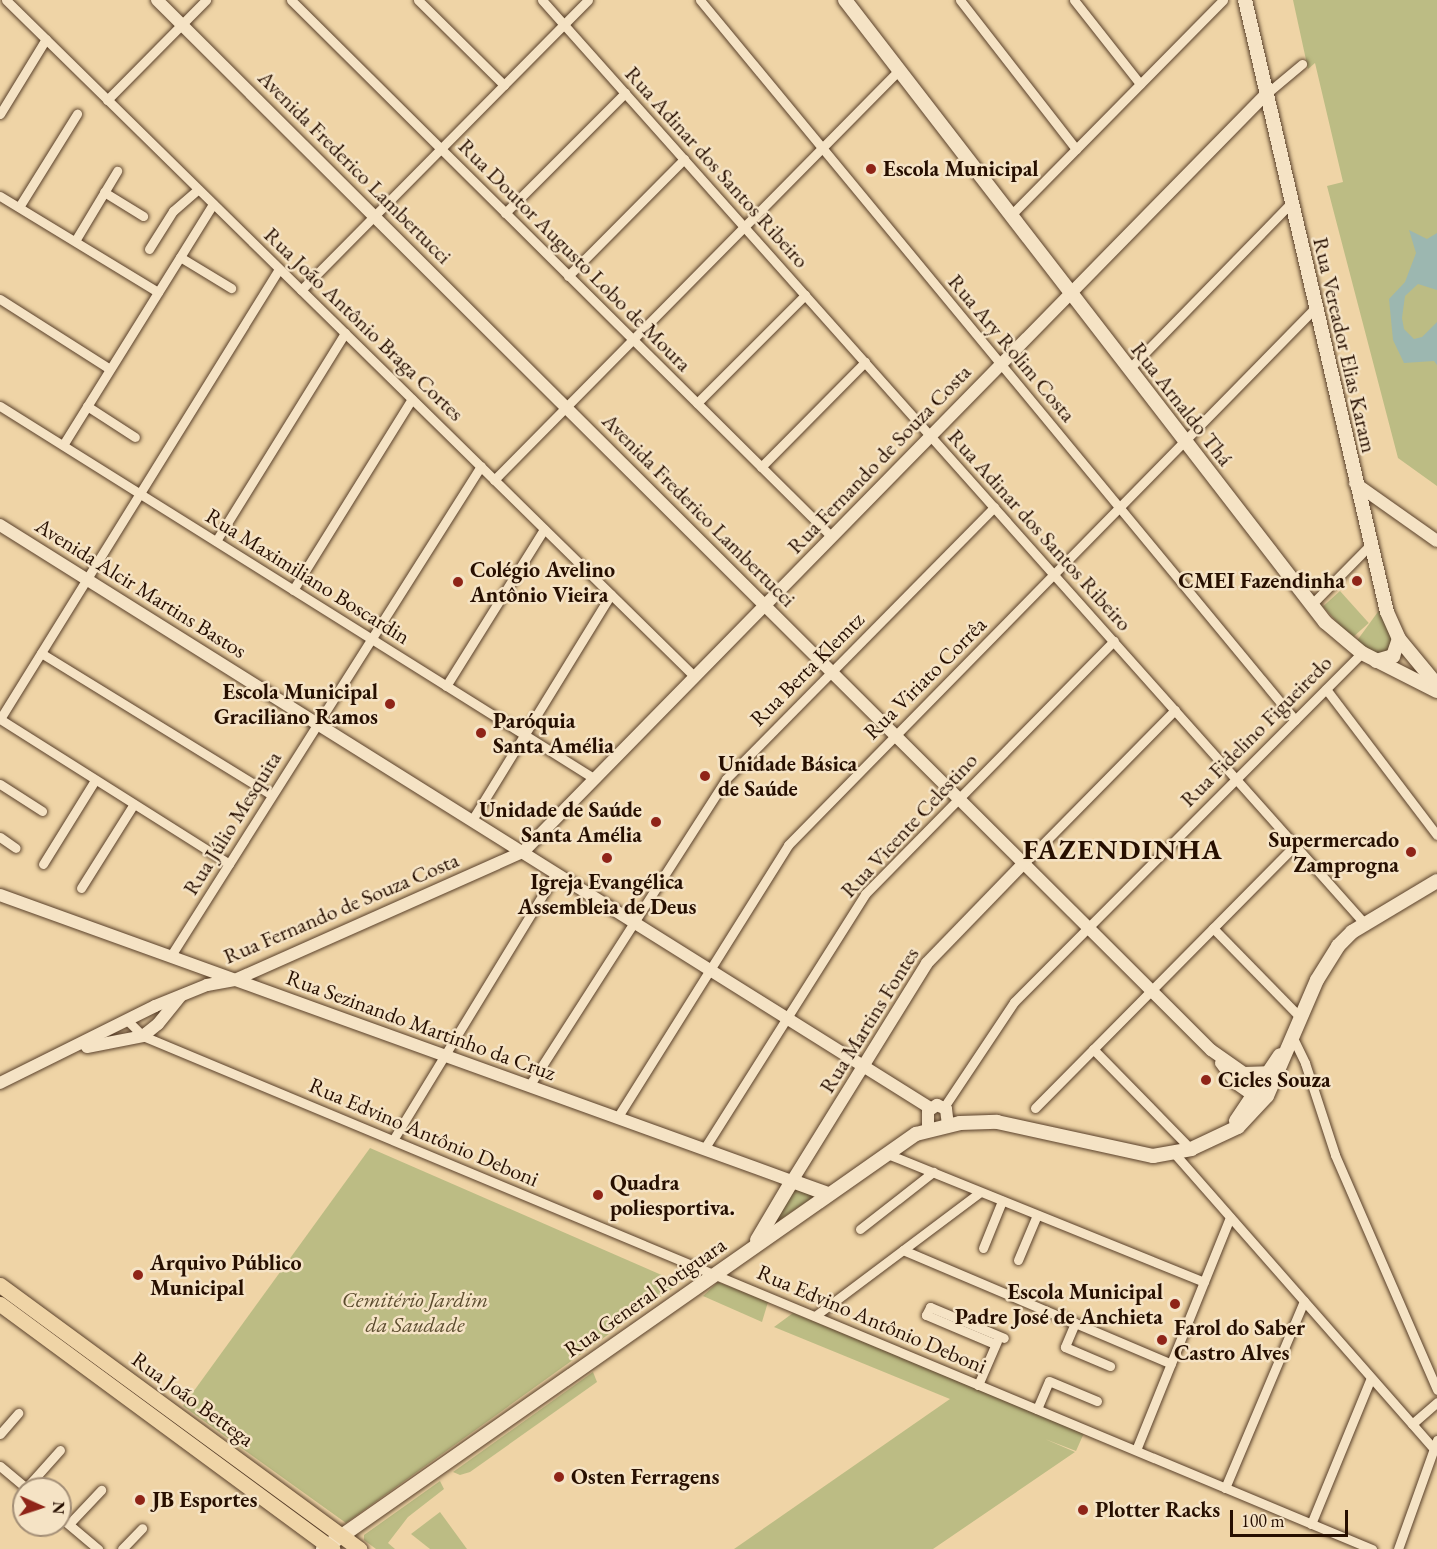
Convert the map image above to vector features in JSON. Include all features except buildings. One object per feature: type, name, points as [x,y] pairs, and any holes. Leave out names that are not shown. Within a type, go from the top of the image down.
[{"type":"main road","name":"Rua Arnaldo Thá","points":[[845,0],[899,70],[911,79],[927,105],[1332,631],[1362,653],[1437,691]]},
{"type":"main road","name":"Rua Vereador Elias Karam","points":[[1245,0],[1369,546],[1389,617],[1399,639],[1437,684]]},
{"type":"main road","points":[[1376,661],[1393,656],[1399,639]]},
{"type":"main road","name":"Rua General Potiguara","points":[[331,1545],[885,1153],[928,1130],[948,1125],[1008,1124],[1130,1153],[1174,1154],[1217,1138],[1255,1113],[1329,956],[1365,924],[1437,881]]},
{"type":"main road","points":[[1254,1096],[1270,1078]]},
{"type":"main road","name":"Rua General Potiguara","points":[[1217,1138],[1240,1117],[1254,1096]]},
{"type":"main road","name":"Rua Sezinando Martinho da Cruz","points":[[792,1181],[827,1194]]},
{"type":"main road","name":"Rua Martins Fontes","points":[[753,1246],[792,1181]]},
{"type":"main road","name":"Rua João Bettega","points":[[0,1286],[79,1353]]},
{"type":"main road","name":"Rua João Bettega","points":[[0,1304],[93,1363],[331,1545],[359,1549]]},
{"type":"street","name":"Rua João Antônio Braga Cortes","points":[[6,0],[695,677]]},
{"type":"street","name":"Avenida Frederico Lambertucci","points":[[157,0],[1152,990],[1211,1050],[1237,1084],[1254,1096]]},
{"type":"street","points":[[107,100],[206,0]]},
{"type":"street","name":"Rua Doutor Augusto Lobo de Moura","points":[[291,0],[832,537]]},
{"type":"street","points":[[418,0],[504,85]]},
{"type":"street","name":"Rua Adinar dos Santos Ribeiro","points":[[542,0],[1365,924]]},
{"type":"street","points":[[301,290],[588,0]]},
{"type":"street","name":"Rua Ary Rolim Costa","points":[[700,0],[1295,720]]},
{"type":"street","points":[[960,0],[1076,149]]},
{"type":"street","points":[[1074,0],[1140,84]]},
{"type":"street","points":[[1011,215],[1223,0]]},
{"type":"street","points":[[0,114],[46,39]]},
{"type":"street","name":"Rua Fernando de Souza Costa","points":[[0,1083],[181,996],[235,980],[523,852],[1266,94],[1302,64]]},
{"type":"street","points":[[494,480],[899,70]]},
{"type":"street","points":[[506,213],[625,93]]},
{"type":"street","points":[[19,207],[77,114]]},
{"type":"street","points":[[568,276],[684,159]]},
{"type":"street","points":[[75,241],[117,171]]},
{"type":"street","points":[[149,249],[173,210],[198,189]]},
{"type":"street","points":[[104,192],[143,216]]},
{"type":"street","points":[[0,196],[158,292]]},
{"type":"street","points":[[1129,369],[1291,202]]},
{"type":"street","points":[[63,445],[213,204]]},
{"type":"street","points":[[180,257],[231,288]]},
{"type":"street","points":[[229,864],[0,719],[279,269]]},
{"type":"street","points":[[697,404],[805,295]]},
{"type":"street","points":[[0,299],[110,369]]},
{"type":"street","name":"Rua Viriato Corrêa","points":[[617,1118],[788,845],[1315,308]]},
{"type":"street","points":[[216,542],[345,333]]},
{"type":"street","points":[[761,467],[865,362]]},
{"type":"street","points":[[293,590],[412,399]]},
{"type":"street","name":"Rua Maximiliano Boscardin","points":[[0,406],[595,779]]},
{"type":"street","points":[[87,406],[135,437]]},
{"type":"street","name":"Rua Júlio Mesquita","points":[[170,957],[481,466]]},
{"type":"street","points":[[1354,482],[1393,513],[1437,542]]},
{"type":"street","name":"Rua Berta Klemtz","points":[[529,1086],[726,779],[994,507]]},
{"type":"street","points":[[1363,520],[1374,509],[1393,513]]},
{"type":"street","name":"Avenida Alcir Martins Bastos","points":[[0,525],[930,1108]]},
{"type":"street","points":[[446,686],[544,529]]},
{"type":"street","points":[[1311,605],[1369,546]]},
{"type":"street","points":[[471,820],[611,594]]},
{"type":"street","name":"Rua Vicente Celestino","points":[[704,1149],[865,894],[1114,641]]},
{"type":"street","points":[[41,653],[272,795]]},
{"type":"street","name":"Rua Fidelino Figueiredo","points":[[944,1107],[1005,1012],[1362,653]]},
{"type":"street","points":[[1326,688],[1437,835]]},
{"type":"street","name":"Rua Martins Fontes","points":[[792,1181],[934,955],[1175,710]]},
{"type":"street","points":[[43,864],[95,780]]},
{"type":"street","points":[[0,784],[42,811]]},
{"type":"street","points":[[81,888],[134,804]]},
{"type":"street","points":[[0,837],[16,848]]},
{"type":"street","points":[[1035,1108],[1295,845]]},
{"type":"street","points":[[393,1140],[556,873]]},
{"type":"street","name":"Rua Sezinando Martinho da Cruz","points":[[0,895],[792,1181]]},
{"type":"street","points":[[1213,928],[1300,1017]]},
{"type":"street","name":"Rua Fernando de Souza Costa","points":[[76,1048],[120,1043],[143,1036],[158,1024],[181,996]]},
{"type":"street","name":"Rua Edvino Antônio Deboni","points":[[129,1022],[143,1036],[1372,1549]]},
{"type":"street","points":[[1291,1039],[1305,1063],[1335,1155],[1437,1390]]},
{"type":"street","points":[[1093,1049],[1191,1149]]},
{"type":"street","name":"Avenida Frederico Lambertucci","points":[[1211,1050],[1244,1073],[1270,1078]]},
{"type":"street","points":[[928,1130],[930,1108],[944,1107],[948,1125]]},
{"type":"street","points":[[885,1153],[1203,1282]]},
{"type":"street","points":[[1174,1154],[1412,1424],[1435,1444],[1398,1549]]},
{"type":"street","points":[[860,1228],[933,1172]]},
{"type":"street","points":[[815,1316],[980,1192]]},
{"type":"street","points":[[983,1248],[1002,1201]]},
{"type":"street","points":[[1018,1260],[1037,1215]]},
{"type":"street","points":[[1136,1450],[1230,1217]]},
{"type":"street","points":[[903,1250],[1171,1364]]},
{"type":"street","points":[[1226,1488],[1304,1301]]},
{"type":"street","points":[[930,1307],[999,1339],[926,1315],[930,1307]]},
{"type":"street","points":[[1075,1323],[1065,1347],[1110,1366]]},
{"type":"street","points":[[978,1384],[999,1339]]},
{"type":"street","points":[[1311,1524],[1371,1378]]},
{"type":"street","points":[[1037,1409],[1049,1381],[1097,1401]]},
{"type":"street","points":[[1412,1424],[1437,1402]]},
{"type":"street","points":[[0,1434],[18,1413]]},
{"type":"street","points":[[37,1477],[60,1450]]},
{"type":"street","points":[[0,1466],[13,1477]]},
{"type":"street","points":[[72,1521],[101,1490]]},
{"type":"street","points":[[72,1527],[98,1549]]},
{"type":"street","points":[[122,1549],[142,1528]]},
{"type":"green space","points":[[1293,0],[1437,0],[1437,486],[1398,458],[1327,186],[1343,182],[1315,63],[1308,69]]},
{"type":"green space","points":[[1340,591],[1369,623],[1352,638],[1323,606]]},
{"type":"green space","points":[[1380,609],[1394,637],[1393,646],[1381,656],[1356,642]]},
{"type":"green space","name":"Cemitério Jardim da Saudade","points":[[370,1148],[680,1283],[346,1523],[183,1406]]},
{"type":"green space","points":[[795,1188],[815,1196],[773,1224]]},
{"type":"green space","points":[[718,1282],[768,1302],[762,1322],[703,1296]]},
{"type":"green space","points":[[793,1313],[1084,1433],[1076,1451],[1045,1439],[1075,1452],[933,1549],[734,1549],[950,1399],[774,1327]]},
{"type":"green space","points":[[593,1372],[597,1382],[470,1472],[460,1475],[453,1472]]},
{"type":"green space","points":[[440,1481],[444,1489],[408,1517],[388,1543],[395,1549],[376,1549],[364,1540],[364,1535]]},
{"type":"green space","points":[[440,1512],[467,1549],[430,1549],[411,1534]]},
{"type":"water","points":[[1409,230],[1427,239],[1437,233],[1437,290],[1418,284],[1405,296],[1402,318],[1404,329],[1414,339],[1422,337],[1437,322],[1437,365],[1434,361],[1404,363],[1393,340],[1389,299],[1405,282],[1416,253]]},
{"type":"place","name":"Escola Municipal","points":[[871,169]]},
{"type":"place","name":"CMEI Fazendinha","points":[[1357,581]]},
{"type":"place","name":"Colégio Avelino Antônio Vieira","points":[[458,582]]},
{"type":"place","name":"Escola Municipal Graciliano Ramos","points":[[390,704]]},
{"type":"place","name":"Paróquia Santa Amélia","points":[[481,733]]},
{"type":"place","name":"Unidade Básica de Saúde","points":[[705,776]]},
{"type":"place","name":"Unidade de Saúde Santa Amélia","points":[[656,822]]},
{"type":"place","name":"Supermercado Zamprogna","points":[[1411,852]]},
{"type":"place","name":"Igreja Evangélica Assembleia de Deus","points":[[607,858]]},
{"type":"place","name":"Cicles Souza","points":[[1206,1080]]},
{"type":"place","name":"Quadra poliesportiva.","points":[[598,1195]]},
{"type":"place","name":"Arquivo Público Municipal","points":[[138,1275]]},
{"type":"place","name":"Escola Municipal Padre José de Anchieta","points":[[1175,1304]]},
{"type":"place","name":"Farol do Saber Castro Alves","points":[[1162,1340]]},
{"type":"place","name":"Osten Ferragens","points":[[559,1477]]},
{"type":"place","name":"JB Esportes","points":[[140,1500]]},
{"type":"place","name":"Plotter Racks","points":[[1083,1510]]},
{"type":"district","name":"FAZENDINHA","points":[[1123,849]]}]
